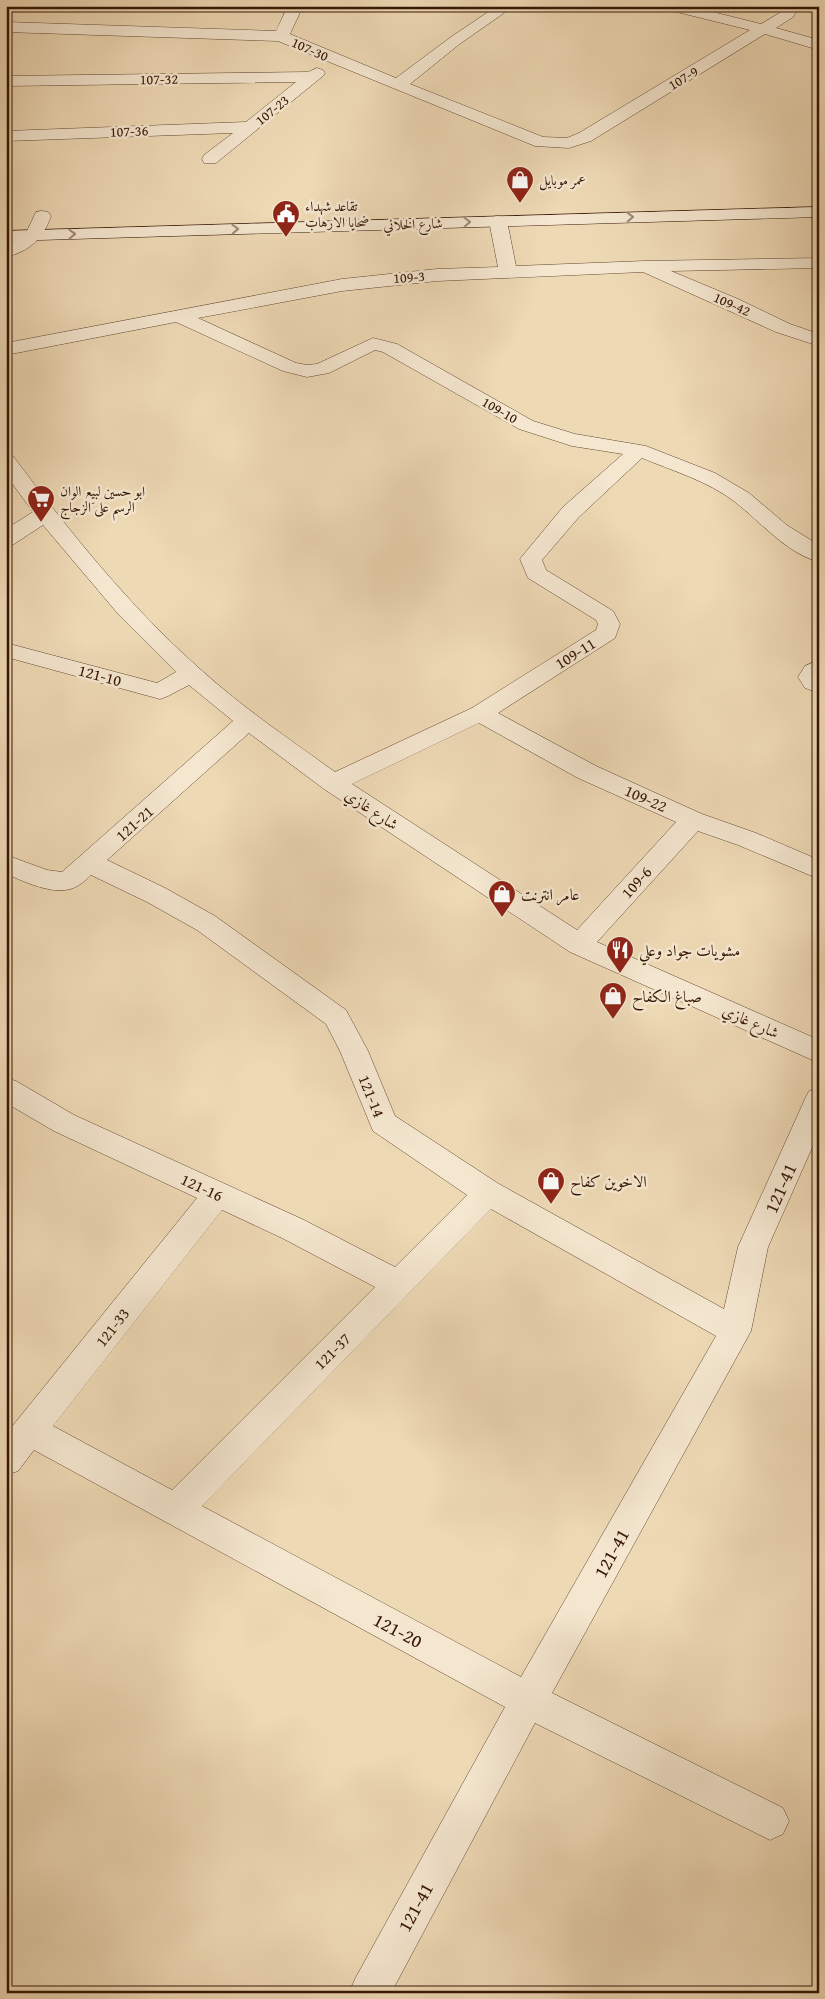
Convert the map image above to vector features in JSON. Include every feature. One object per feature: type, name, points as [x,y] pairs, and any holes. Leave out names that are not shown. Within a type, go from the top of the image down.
[{"type":"street","points":[[282,36],[296,6]]},
{"type":"street","points":[[398,85],[456,40],[507,6]]},
{"type":"street","points":[[670,6],[819,45]]},
{"type":"street","name":"107-9","points":[[569,143],[585,137],[788,14],[789,10],[786,6]]},
{"type":"street","name":"107-30","points":[[6,27],[282,36],[334,59],[541,142],[569,143]]},
{"type":"street","name":"107-23","points":[[210,159],[334,59]]},
{"type":"street","name":"107-32","points":[[6,81],[312,77]]},
{"type":"street","name":"107-36","points":[[6,136],[251,127]]},
{"type":"street","points":[[640,200],[819,196]]},
{"type":"street","name":"شارع الخلاني","points":[[6,236],[819,212]]},
{"type":"street","points":[[6,252],[22,245],[36,235],[33,216],[60,216]]},
{"type":"street","points":[[498,222],[508,272]]},
{"type":"street","name":"109-3","points":[[6,349],[342,285],[392,278],[645,266],[819,263]]},
{"type":"street","name":"109-42","points":[[645,266],[783,328],[819,340]]},
{"type":"street","name":"109-10","points":[[178,316],[290,367],[307,371],[322,369],[372,344],[390,348],[526,426],[572,440],[639,450],[708,477],[742,496],[780,531],[819,554]]},
{"type":"street","name":"109-11","points":[[333,783],[480,713],[608,632],[609,624],[605,616],[536,573],[531,559],[571,512],[639,450]]},
{"type":"street","name":"شارع غازي","points":[[6,460],[45,514],[127,610],[191,674],[248,721],[333,783],[579,945],[819,1052]]},
{"type":"street","points":[[6,540],[45,514]]},
{"type":"street","name":"121-10","points":[[6,650],[160,691],[191,674]]},
{"type":"street","points":[[819,667],[812,671],[810,677],[813,683],[819,686]]},
{"type":"street","name":"109-22","points":[[480,713],[588,772],[693,820],[818,867]]},
{"type":"street","name":"121-21","points":[[6,864],[50,880],[61,882],[69,880],[248,721]]},
{"type":"street","name":"109-6","points":[[579,945],[693,820]]},
{"type":"street","name":"121-14","points":[[90,863],[156,895],[206,923],[336,1017],[354,1051],[383,1124],[488,1193],[735,1331]]},
{"type":"street","name":"121-16","points":[[6,1089],[64,1123],[294,1229],[399,1284]]},
{"type":"street","name":"121-41","points":[[369,1993],[528,1700],[735,1331],[753,1248],[819,1099]]},
{"type":"street","name":"121-37","points":[[175,1510],[488,1193]]},
{"type":"street","name":"121-33","points":[[6,1460],[31,1431],[217,1194]]},
{"type":"street","name":"121-20","points":[[31,1431],[528,1700],[770,1821]]},
{"type":"place","name":"عمر موبايل","points":[[520,204]]},
{"type":"place","name":"تقاعد شهداء ضحايا الارهاب","points":[[286,238]]},
{"type":"place","name":"ابو حسين لبيع الوان الرسم على الزجاج","points":[[41,523]]},
{"type":"place","name":"عامر انترنت","points":[[502,918]]},
{"type":"place","name":"مشويات جواد وعلي","points":[[620,974]]},
{"type":"place","name":"صباغ الكفاح","points":[[613,1020]]},
{"type":"place","name":"الاخوين كفاح","points":[[551,1205]]}]
